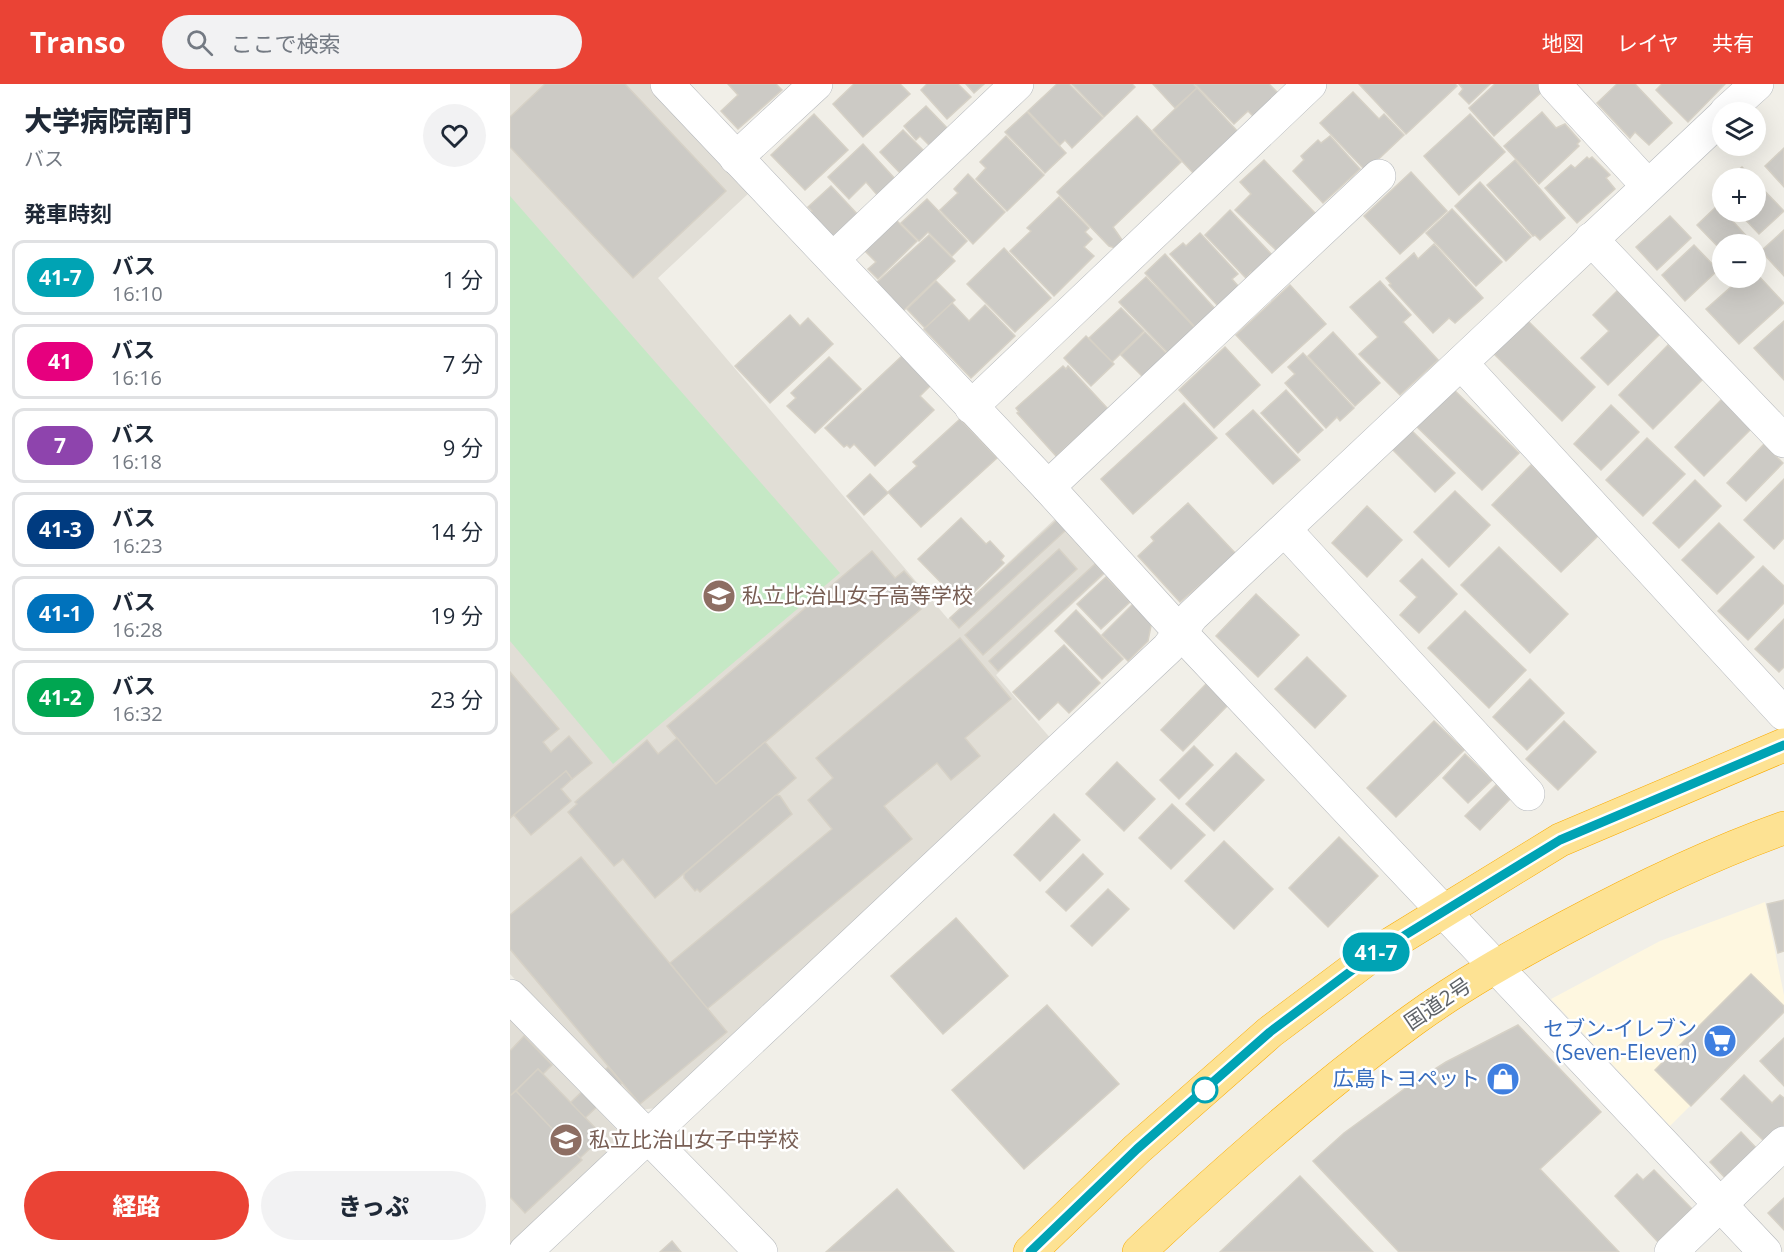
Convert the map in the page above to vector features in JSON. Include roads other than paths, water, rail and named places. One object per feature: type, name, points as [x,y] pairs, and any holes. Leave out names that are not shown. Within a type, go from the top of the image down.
[{"type":"highway","points":[[1030,1252],[1137,1149],[1270,1032],[1371,956],[1560,840],[1784,745]]},
{"type":"highway","name":"国道2号","points":[[1139,1252],[1317,1093],[1415,1018],[1495,967],[1628,894],[1743,843],[1784,828]]},
{"type":"street","points":[[666,84],[1048,487],[1180,632],[1765,1252]]},
{"type":"street","points":[[736,158],[816,84]]},
{"type":"street","points":[[832,260],[1017,84]]},
{"type":"street","points":[[971,407],[1310,84]]},
{"type":"street","points":[[1737,102],[1756,84]]},
{"type":"street","points":[[1555,85],[1648,186]]},
{"type":"street","points":[[525,1252],[1168,648],[1192,616],[1712,126]]},
{"type":"street","points":[[1048,487],[1378,176]]},
{"type":"street","points":[[1591,239],[1784,441]]},
{"type":"street","points":[[1461,363],[1784,714]]},
{"type":"street","points":[[1285,530],[1528,794]]},
{"type":"street","points":[[510,996],[761,1252]]},
{"type":"street","points":[[1671,1252],[1784,1143]]},
{"type":"place","name":"私立比治山女子高等学校","points":[[719,596]]},
{"type":"place","name":"セブン-イレブン (Seven-Eleven)","points":[[1720,1041]]},
{"type":"place","name":"広島トヨペット","points":[[1503,1079]]},
{"type":"place","name":"私立比治山女子中学校","points":[[566,1140]]}]
